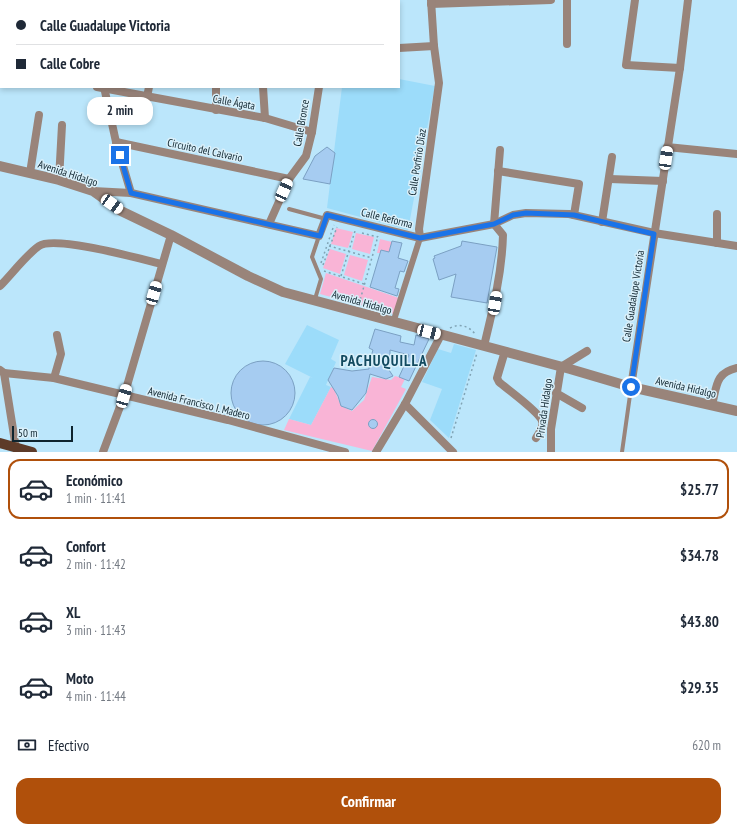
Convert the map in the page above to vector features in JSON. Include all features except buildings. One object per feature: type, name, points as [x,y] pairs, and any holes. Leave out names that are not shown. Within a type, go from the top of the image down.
[{"type":"main road","points":[[0,443],[32,452]]},
{"type":"street","points":[[431,2],[551,0]]},
{"type":"street","points":[[567,44],[568,0]]},
{"type":"street","points":[[635,0],[626,65],[680,68]]},
{"type":"street","name":"Calle Guadalupe Victoria","points":[[631,387],[680,68],[688,0]]},
{"type":"street","name":"Calle Porfirio Díaz","points":[[394,323],[420,238],[418,228],[439,83],[434,46],[431,2]]},
{"type":"street","points":[[400,48],[434,46]]},
{"type":"street","points":[[102,88],[131,193]]},
{"type":"street","name":"Calle Ágata","points":[[106,88],[147,97],[265,118],[312,132]]},
{"type":"street","points":[[147,97],[149,88]]},
{"type":"street","points":[[216,88],[216,110]]},
{"type":"street","points":[[263,88],[265,118]]},
{"type":"street","name":"Calle Bronce","points":[[269,224],[289,179],[306,156],[312,132],[319,88]]},
{"type":"street","points":[[30,173],[39,116]]},
{"type":"street","points":[[59,180],[62,125]]},
{"type":"street","name":"Circuito del Calvario","points":[[116,142],[289,179]]},
{"type":"street","points":[[667,147],[737,154]]},
{"type":"street","points":[[482,345],[495,303],[502,263],[503,235],[494,224],[500,150]]},
{"type":"street","points":[[602,222],[610,179],[612,157]]},
{"type":"street","name":"Avenida Hidalgo","points":[[0,166],[59,180],[93,192],[121,211],[171,235],[255,279],[284,292],[394,323],[505,351],[631,387],[737,411]]},
{"type":"street","points":[[498,171],[579,184],[574,215]]},
{"type":"street","points":[[610,179],[663,181]]},
{"type":"street","points":[[93,192],[131,193],[320,236],[326,220]]},
{"type":"street","name":"Calle Reforma","points":[[326,220],[327,215],[420,238],[494,224],[513,215],[526,213],[574,215],[654,234],[737,246]]},
{"type":"street","points":[[717,243],[718,214]]},
{"type":"street","points":[[103,452],[124,396],[171,235]]},
{"type":"street","points":[[0,286],[40,246],[50,243],[101,248],[162,264]]},
{"type":"street","points":[[54,378],[61,354],[57,335]]},
{"type":"street","points":[[376,452],[405,404],[441,335]]},
{"type":"street","points":[[505,351],[497,378],[505,387],[536,413],[542,421],[541,431],[536,438]]},
{"type":"street","points":[[562,367],[586,351]]},
{"type":"street","name":"Privada Hidalgo","points":[[551,452],[551,429],[556,393],[562,367]]},
{"type":"street","points":[[712,405],[719,376],[727,371],[737,368]]},
{"type":"street","points":[[2,371],[16,448]]},
{"type":"street","name":"Avenida Francisco I. Madero","points":[[2,371],[54,378],[228,420],[345,452]]},
{"type":"street","points":[[556,393],[582,408]]},
{"type":"street","points":[[405,404],[451,450]]},
{"type":"lane","points":[[289,209],[326,220]]},
{"type":"lane","points":[[314,301],[321,279],[312,257],[320,236]]},
{"type":"lane","name":"Calle Guadalupe Victoria","points":[[622,452],[631,387]]},
{"type":"path","points":[[342,225],[334,223],[321,270],[365,284]]},
{"type":"path","points":[[320,265],[336,226],[342,228]]},
{"type":"path","points":[[349,230],[378,237]]},
{"type":"path","points":[[341,276],[355,231]]},
{"type":"path","points":[[364,231],[378,234],[378,237]]},
{"type":"path","points":[[358,306],[378,237]]},
{"type":"path","points":[[328,246],[372,258]]},
{"type":"path","points":[[318,271],[326,274]]},
{"type":"path","points":[[451,450],[482,345]]},
{"type":"shaded area","points":[[400,79],[435,86],[408,230],[327,208],[342,88],[400,88]]},
{"type":"shaded area","points":[[336,228],[353,232],[348,248],[331,244]]},
{"type":"shaded area","points":[[356,233],[374,237],[370,254],[352,249]]},
{"type":"shaded area","points":[[380,239],[392,242],[389,252],[381,250],[380,253],[377,253]]},
{"type":"shaded area","points":[[330,249],[346,254],[340,274],[323,268]]},
{"type":"shaded area","points":[[350,255],[368,260],[362,281],[344,275]]},
{"type":"shaded area","points":[[326,273],[399,298],[394,314],[320,294]]},
{"type":"shaded area","points":[[307,325],[339,340],[331,359],[336,362],[326,385],[331,387],[311,425],[289,419],[310,377],[313,378],[285,364]]},
{"type":"shaded area","points":[[454,344],[476,350],[449,438],[430,420],[442,389],[422,382],[438,349],[451,353]]},
{"type":"shaded area","points":[[263,369],[272,371],[280,376],[285,384],[287,393],[285,402],[280,410],[272,415],[263,417],[254,415],[246,410],[241,402],[239,393],[241,384],[246,376],[254,371]]},
{"type":"shaded area","points":[[395,376],[405,379],[401,387],[406,389],[372,451],[284,430],[289,419],[311,425],[331,387],[334,389],[341,406],[352,411],[364,400],[372,377],[391,380]]},
{"type":"district","name":"PACHUQUILLA","points":[[384,361]]},
{"type":"route","points":[[120,155],[131,193],[320,236],[327,215],[420,238],[494,224],[513,215],[526,213],[569,214],[654,234],[631,387]]}]
